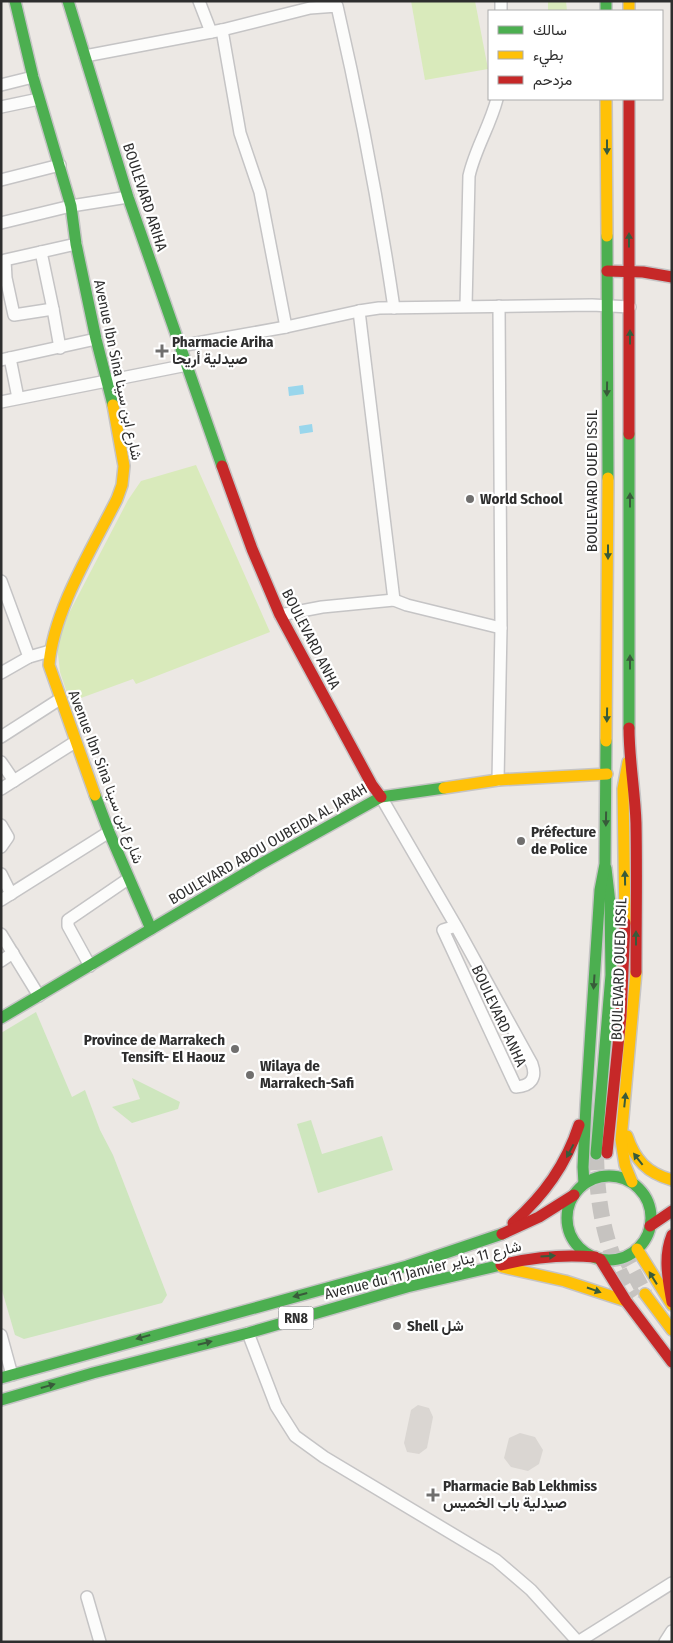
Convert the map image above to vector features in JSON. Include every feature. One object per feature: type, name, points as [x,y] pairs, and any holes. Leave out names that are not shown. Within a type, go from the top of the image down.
[{"type":"main road","name":"Avenue Ibn Sina شارع ابن سينا","points":[[15,1],[33,77],[71,206],[76,244],[124,466],[122,485],[113,507],[64,606],[50,651],[50,665],[75,742],[109,832],[151,929]]},
{"type":"main road","points":[[68,1],[85,56]]},
{"type":"main road","name":"BOULEVARD ARIHA","points":[[85,56],[128,197],[180,346]]},
{"type":"main road","name":"BOULEVARD OUED ISSIL","points":[[584,1184],[586,1105],[600,890],[605,864],[607,774],[608,306],[606,100]]},
{"type":"main road","name":"BOULEVARD OUED ISSIL","points":[[629,100],[629,755],[636,822],[636,984],[622,1140],[625,1165],[635,1185]]},
{"type":"main road","points":[[607,271],[629,271],[672,277]]},
{"type":"main road","name":"BOULEVARD ANHA","points":[[180,346],[252,549],[280,615],[372,785],[381,797]]},
{"type":"main road","name":"BOULEVARD OUED ISSIL","points":[[605,864],[610,891],[612,930],[602,1153],[622,998],[625,923],[623,789],[629,755]]},
{"type":"main road","name":"BOULEVARD ABOU OUBEIDA AL JARAH","points":[[1,1018],[259,864],[381,797],[498,780],[607,774]]},
{"type":"main road","points":[[498,1236],[527,1211],[552,1185],[573,1147],[586,1105]]},
{"type":"main road","points":[[623,1122],[633,1153],[638,1161],[653,1173],[672,1180]]},
{"type":"main road","name":"RN8","points":[[637,1249],[619,1259],[597,1258],[579,1247],[568,1229],[568,1210],[574,1195],[584,1184],[598,1177],[607,1176],[619,1177],[635,1185],[663,1189]]},
{"type":"main road","points":[[635,1185],[649,1205],[651,1216],[646,1238],[637,1249],[672,1304]]},
{"type":"main road","name":"Avenue du 11 Janvier شارع 11 يناير","points":[[7,1376],[448,1254],[498,1236],[552,1212],[574,1195]]},
{"type":"main road","points":[[650,1226],[672,1212]]},
{"type":"main road","points":[[672,1234],[668,1241],[666,1256],[672,1304]]},
{"type":"main road","name":"Avenue du 11 Janvier شارع 11 يناير","points":[[1,1400],[92,1373],[248,1332],[407,1287],[539,1257],[569,1255],[597,1258]]},
{"type":"main road","points":[[597,1258],[635,1297],[672,1330]]},
{"type":"main road","points":[[496,1266],[635,1297],[672,1347]]},
{"type":"main road","points":[[635,1297],[672,1362]]},
{"type":"street","points":[[199,1],[217,31],[240,133],[260,192],[286,327]]},
{"type":"street","points":[[85,56],[217,31],[310,5],[337,6],[358,100],[384,240],[394,308]]},
{"type":"street","points":[[1,85],[33,77]]},
{"type":"street","points":[[1,107],[39,98]]},
{"type":"street","points":[[466,306],[469,176],[473,160],[493,114],[496,100]]},
{"type":"street","points":[[1,180],[60,165]]},
{"type":"street","points":[[1,223],[71,206],[128,197]]},
{"type":"street","points":[[53,309],[14,315],[4,278],[5,260],[76,244]]},
{"type":"street","points":[[41,252],[60,348]]},
{"type":"street","points":[[498,780],[501,628],[499,306]]},
{"type":"street","points":[[180,346],[286,327],[359,310],[379,308],[630,306]]},
{"type":"street","points":[[359,310],[394,600]]},
{"type":"street","points":[[18,398],[6,359],[96,340]]},
{"type":"street","points":[[1,402],[187,365]]},
{"type":"street","points":[[1,582],[29,657]]},
{"type":"street","points":[[280,615],[322,607],[394,600],[407,605],[501,628]]},
{"type":"street","points":[[1,673],[29,657],[50,651]]},
{"type":"street","points":[[1,737],[60,698]]},
{"type":"street","points":[[1,790],[75,742]]},
{"type":"street","points":[[1,762],[14,781]]},
{"type":"street","name":"BOULEVARD ANHA","points":[[381,797],[456,926],[532,1064],[534,1076],[533,1080],[527,1085],[516,1087],[443,930],[456,926]]},
{"type":"street","points":[[1,825],[8,837],[1,847]]},
{"type":"street","points":[[1,900],[109,832]]},
{"type":"street","points":[[1,874],[12,894]]},
{"type":"street","points":[[90,966],[68,926],[68,920],[128,878]]},
{"type":"street","points":[[1,934],[39,996]]},
{"type":"street","points":[[1,961],[13,953]]},
{"type":"street","points":[[248,1332],[276,1406],[294,1436],[496,1560],[531,1590],[578,1642],[672,1584]]},
{"type":"street","points":[[1,1335],[7,1376]]},
{"type":"street","points":[[87,1598],[100,1642]]},
{"type":"street","points":[[666,1642],[672,1631]]},
{"type":"green space","points":[[411,1],[475,1],[488,69],[425,80]]},
{"type":"green space","points":[[548,1],[566,1],[567,10],[548,10]]},
{"type":"green space","points":[[196,465],[270,632],[136,684],[133,679],[70,702],[60,672],[57,645],[68,615],[128,500],[141,481]]},
{"type":"green space","points":[[36,1012],[72,1097],[85,1090],[100,1130],[113,1155],[167,1295],[162,1303],[24,1339],[15,1335],[1,1287],[1,1033]]},
{"type":"green space","points":[[132,1078],[180,1102],[178,1109],[132,1123],[112,1107],[140,1099]]},
{"type":"green space","points":[[311,1120],[322,1154],[382,1136],[393,1170],[318,1193],[297,1124]]},
{"type":"shaded area","points":[[418,1405],[429,1408],[433,1417],[427,1448],[419,1454],[407,1452],[404,1443],[411,1410]]},
{"type":"shaded area","points":[[520,1433],[535,1437],[543,1450],[539,1464],[528,1471],[511,1467],[504,1458],[509,1438]]},
{"type":"water","points":[[303,385],[304,394],[289,396],[288,387]]},
{"type":"water","points":[[312,424],[313,432],[300,434],[299,426]]},
{"type":"tunnel","points":[[596,1154],[598,1192],[604,1228],[616,1264],[634,1297]]},
{"type":"tunnel","points":[[622,1251],[645,1294]]},
{"type":"traffic: fast","points":[[15,1],[33,77],[71,206],[76,244],[96,339],[113,405]]},
{"type":"traffic: fast","points":[[68,1],[128,197],[222,466]]},
{"type":"traffic: fast","points":[[606,1],[606,10]]},
{"type":"traffic: fast","points":[[607,236],[608,478]]},
{"type":"traffic: fast","points":[[629,434],[629,728]]},
{"type":"traffic: fast","points":[[584,1184],[586,1105],[600,890],[605,864],[606,741]]},
{"type":"traffic: fast","points":[[1,1018],[259,865],[381,797],[444,788]]},
{"type":"traffic: fast","points":[[95,795],[151,929]]},
{"type":"traffic: fast","points":[[596,1154],[611,975],[610,903],[606,868]]},
{"type":"traffic: fast","points":[[609,1176],[625,1179],[639,1188],[648,1202],[651,1218],[648,1234],[639,1248],[625,1257],[609,1260],[593,1257],[579,1248],[570,1234],[567,1218],[570,1202],[579,1188],[593,1179],[609,1176]]},
{"type":"traffic: fast","points":[[1,1378],[407,1266],[502,1234]]},
{"type":"traffic: fast","points":[[1,1400],[93,1373],[248,1333],[407,1287],[501,1265]]},
{"type":"traffic: slow","points":[[629,1],[629,10]]},
{"type":"traffic: slow","points":[[606,100],[607,236]]},
{"type":"traffic: slow","points":[[95,795],[49,665],[52,644],[66,601],[117,499],[122,485],[124,466],[113,405]]},
{"type":"traffic: slow","points":[[606,741],[608,478]]},
{"type":"traffic: slow","points":[[625,923],[623,789],[628,762]]},
{"type":"traffic: slow","points":[[444,788],[498,780],[607,774]]},
{"type":"traffic: slow","points":[[632,1182],[625,1165],[621,1140],[636,972]]},
{"type":"traffic: slow","points":[[627,1136],[634,1152],[643,1164],[656,1174],[672,1180]]},
{"type":"traffic: slow","points":[[637,1249],[672,1305]]},
{"type":"traffic: slow","points":[[502,1267],[565,1281],[626,1301]]},
{"type":"traffic: slow","points":[[645,1294],[672,1330]]},
{"type":"traffic: jam","points":[[629,100],[629,434]]},
{"type":"traffic: jam","points":[[607,271],[643,272],[672,277]]},
{"type":"traffic: jam","points":[[222,466],[252,549],[280,615],[372,785],[381,797]]},
{"type":"traffic: jam","points":[[629,728],[636,823],[636,972]]},
{"type":"traffic: jam","points":[[607,1153],[621,1016],[625,923]]},
{"type":"traffic: jam","points":[[513,1223],[535,1202],[553,1178],[568,1153],[579,1125]]},
{"type":"traffic: jam","points":[[502,1234],[539,1217],[574,1195]]},
{"type":"traffic: jam","points":[[650,1226],[672,1211]]},
{"type":"traffic: jam","points":[[672,1235],[667,1260],[672,1302]]},
{"type":"traffic: jam","points":[[501,1265],[548,1257],[595,1257]]},
{"type":"traffic: jam","points":[[600,1259],[626,1301],[672,1362]]},
{"type":"place","name":"Pharmacie Ariha صيدلية أريحا","points":[[162,351]]},
{"type":"place","name":"World School","points":[[470,499]]},
{"type":"place","name":"Préfecture de Police","points":[[521,841]]},
{"type":"place","name":"Province de Marrakech Tensift- El Haouz","points":[[235,1049]]},
{"type":"place","name":"Wilaya de Marrakech-Safi","points":[[250,1075]]},
{"type":"place","name":"Shell شل","points":[[397,1326]]},
{"type":"place","name":"Pharmacie Bab Lekhmiss صيدلية باب الخميس","points":[[433,1495]]}]
